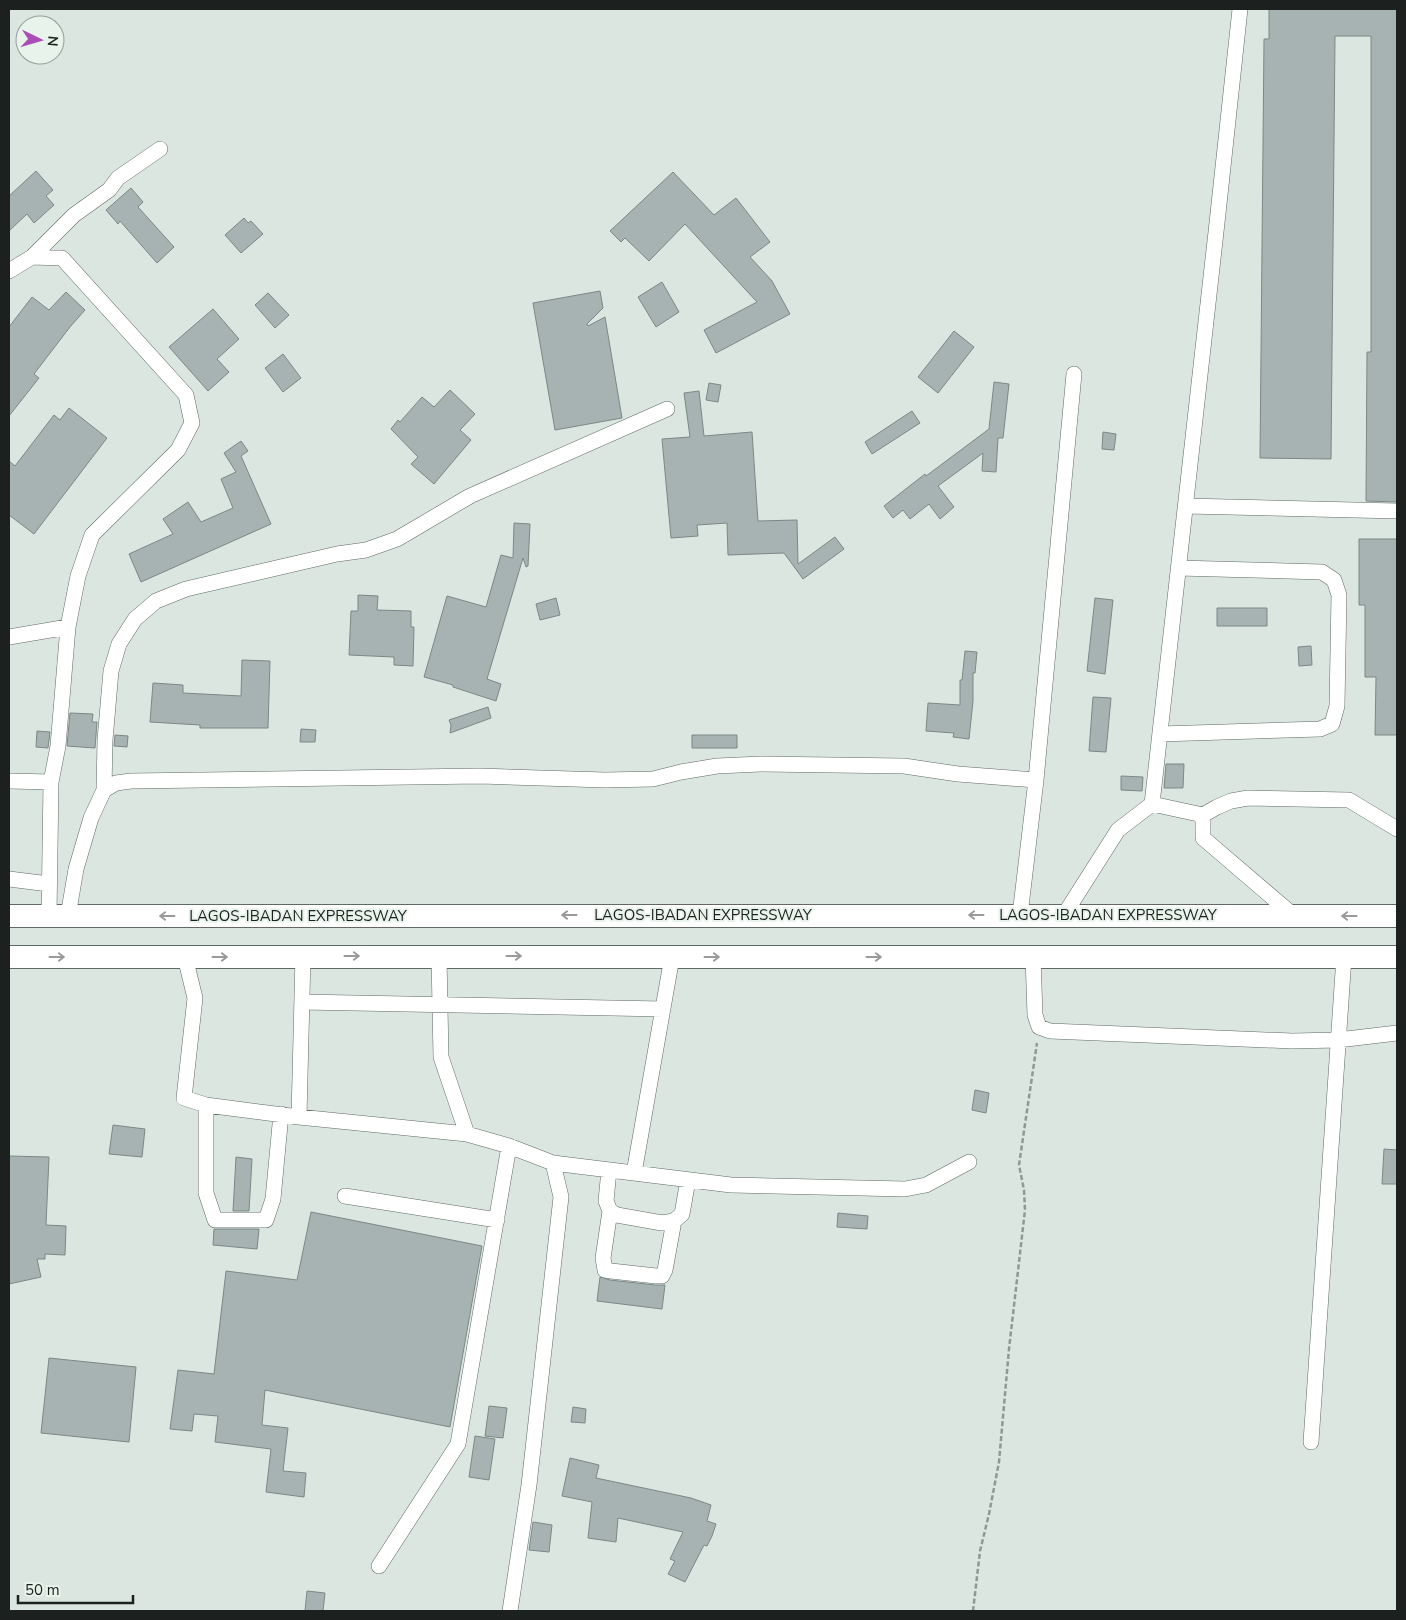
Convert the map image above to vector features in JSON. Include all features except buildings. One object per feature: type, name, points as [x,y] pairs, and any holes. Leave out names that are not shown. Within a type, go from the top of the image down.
[{"type":"highway","name":"LAGOS-IBADAN EXPRESSWAY","points":[[9,916],[1397,916]]},
{"type":"highway","points":[[9,957],[1397,957]]},
{"type":"street","points":[[1064,915],[1118,830],[1152,804],[1240,9]]},
{"type":"street","points":[[9,271],[32,257],[74,214],[109,190],[118,178],[160,149]]},
{"type":"street","points":[[32,257],[62,258],[186,395],[192,423],[178,450],[92,535],[78,576],[68,627],[58,746],[51,782],[49,884],[58,916]]},
{"type":"street","points":[[1020,915],[1036,780],[1074,374]]},
{"type":"street","points":[[58,916],[76,870],[91,818],[104,790],[105,740],[111,671],[118,644],[135,619],[156,601],[186,589],[337,554],[366,550],[389,542],[405,535],[470,496],[667,410]]},
{"type":"street","points":[[1186,506],[1397,511]]},
{"type":"street","points":[[1160,734],[1320,729],[1332,724],[1337,706],[1339,595],[1334,580],[1322,572],[1178,568]]},
{"type":"street","points":[[9,637],[68,627]]},
{"type":"street","points":[[104,790],[116,782],[131,780],[480,776],[605,780],[653,779],[718,766],[762,764],[904,766],[958,774],[1036,780]]},
{"type":"street","points":[[9,782],[51,782]]},
{"type":"street","points":[[1152,804],[1203,815],[1217,806],[1248,798],[1349,800],[1397,829]]},
{"type":"street","points":[[1203,815],[1203,838],[1293,916]]},
{"type":"street","points":[[9,879],[49,884]]},
{"type":"street","points":[[299,1117],[303,956]]},
{"type":"street","points":[[439,956],[440,1057],[467,1134]]},
{"type":"street","points":[[185,957],[195,998],[184,1098],[206,1105],[299,1117],[467,1134],[509,1146],[553,1163],[731,1185],[905,1189],[926,1185],[969,1162]]},
{"type":"street","points":[[634,1172],[672,957]]},
{"type":"street","points":[[1034,957],[1035,1015],[1039,1026],[1050,1031],[1292,1041],[1338,1040],[1397,1034]]},
{"type":"street","points":[[1312,1442],[1344,957]]},
{"type":"street","points":[[302,1002],[663,1009]]},
{"type":"street","points":[[206,1105],[206,1193],[215,1220],[266,1220],[273,1199],[281,1114]]},
{"type":"street","points":[[379,1566],[458,1444],[509,1146]]},
{"type":"street","points":[[510,1611],[529,1485],[560,1197],[553,1163]]},
{"type":"street","points":[[609,1170],[606,1201],[610,1211],[603,1258],[605,1270],[662,1276],[665,1270],[674,1221]]},
{"type":"street","points":[[610,1211],[617,1215],[662,1223],[674,1221],[682,1214],[688,1180]]},
{"type":"street","points":[[345,1196],[496,1220]]},
{"type":"path","points":[[973,1611],[980,1551],[999,1462],[1008,1358],[1025,1210],[1024,1190],[1019,1165],[1039,1026]]}]
